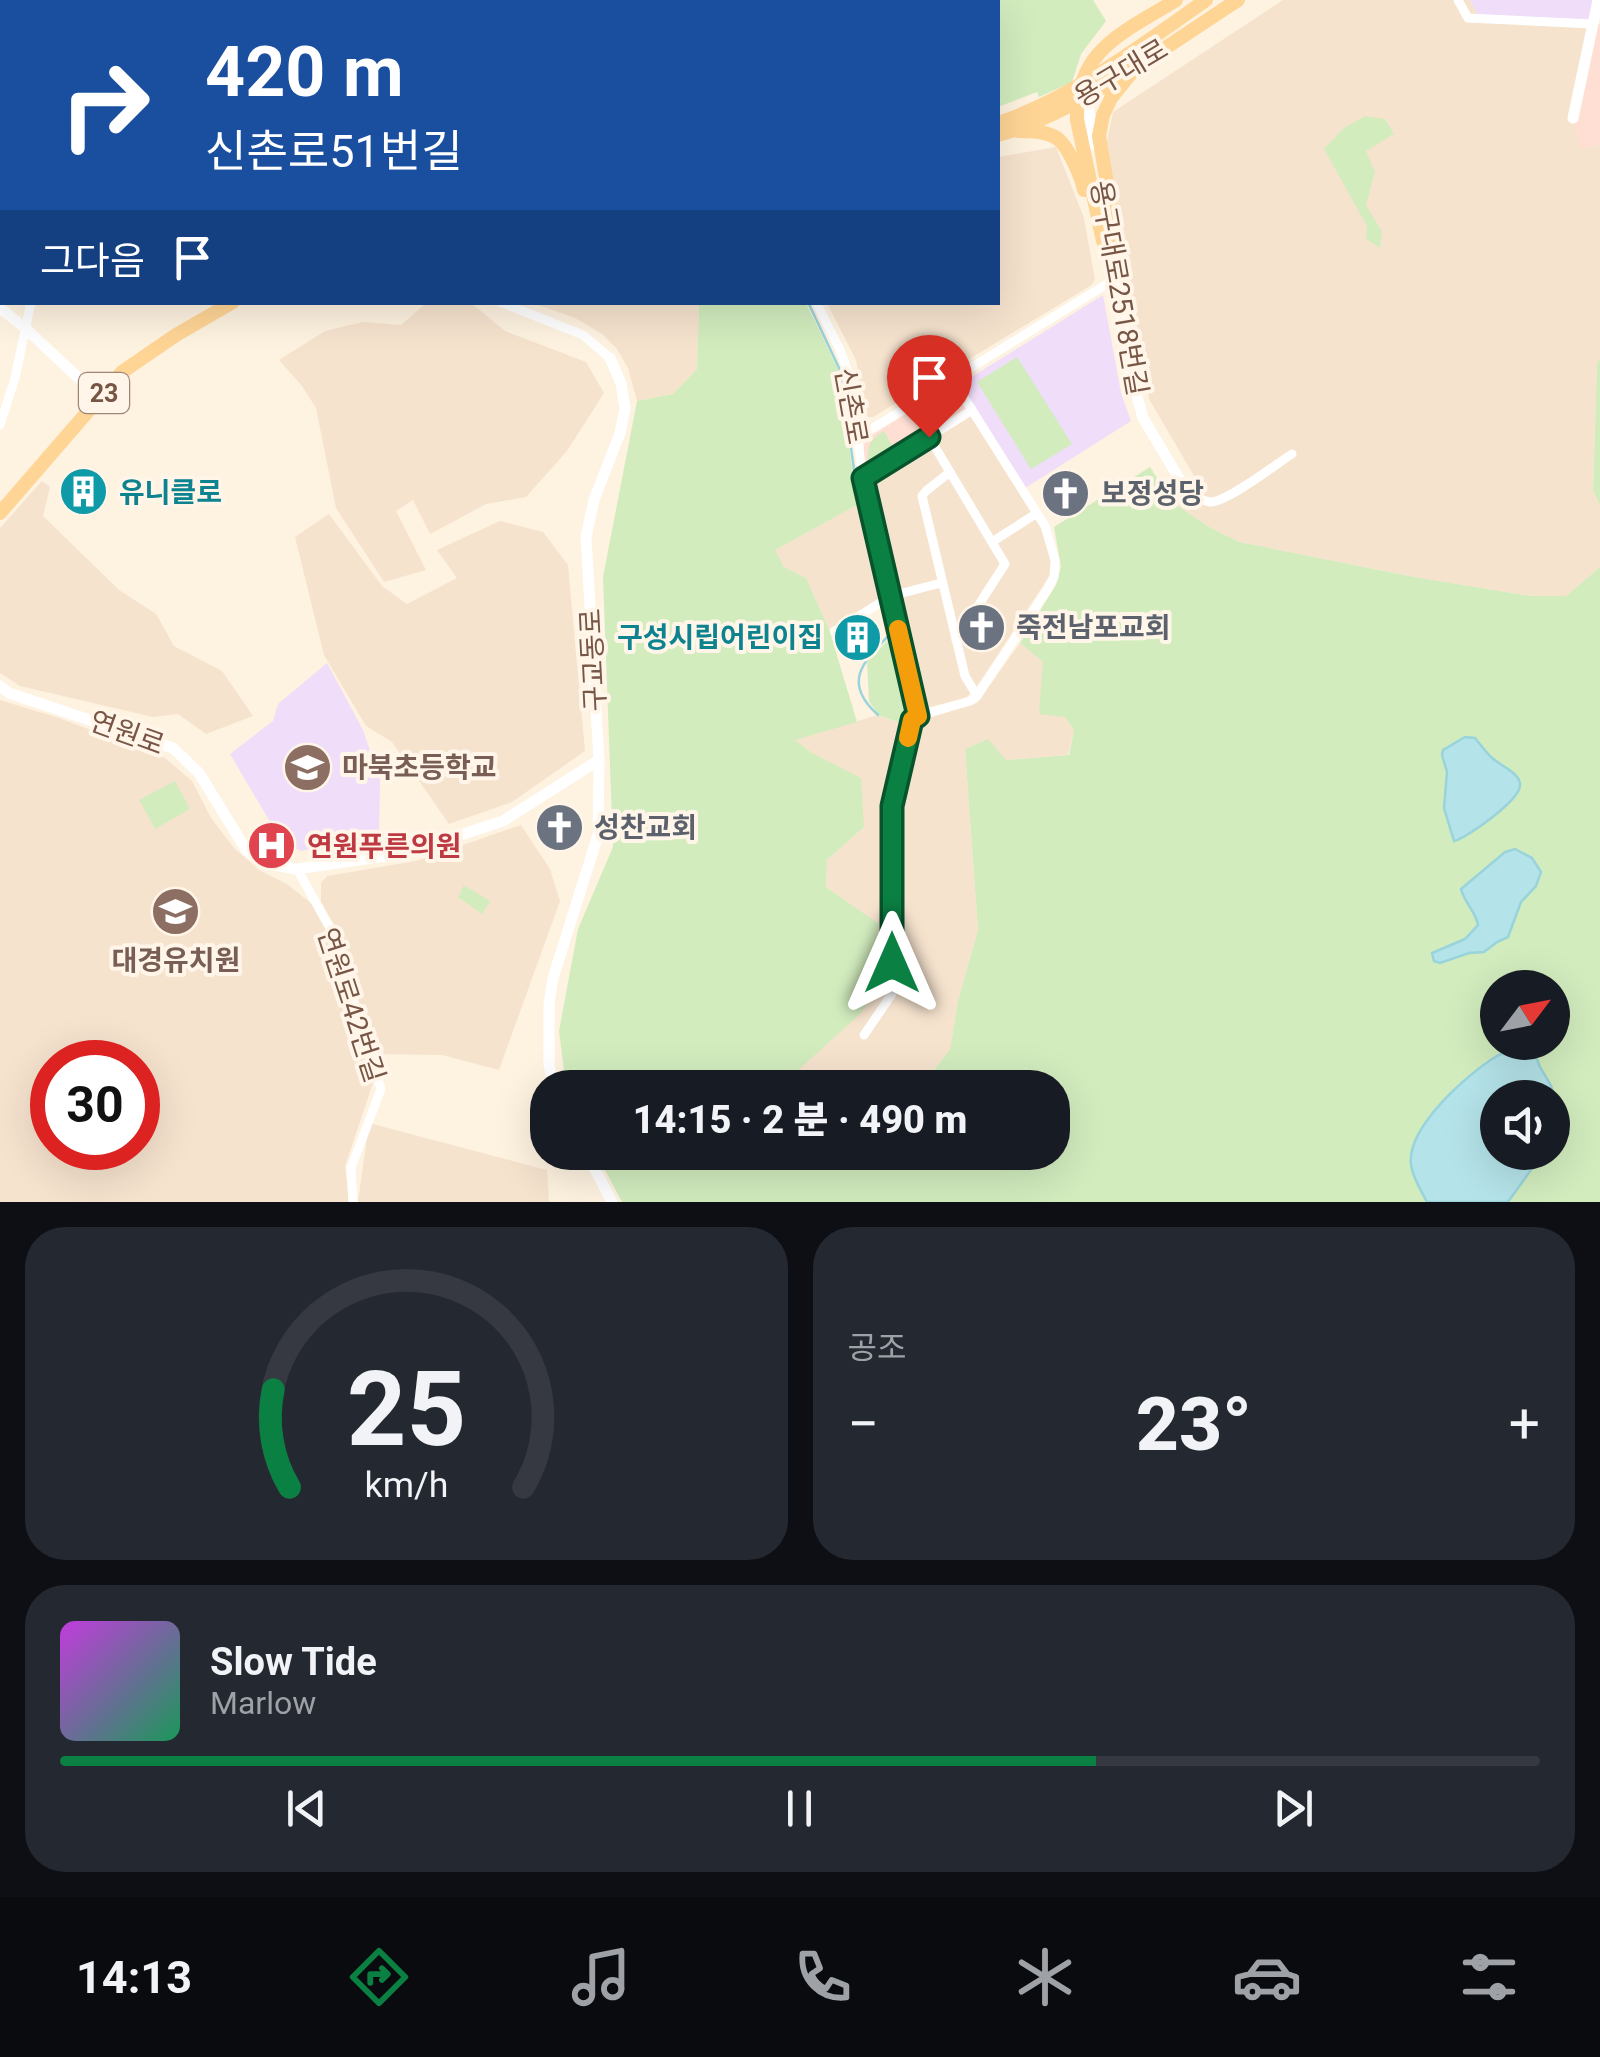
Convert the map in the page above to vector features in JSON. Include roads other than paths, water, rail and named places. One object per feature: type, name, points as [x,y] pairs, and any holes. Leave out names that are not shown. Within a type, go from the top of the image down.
[{"type":"main road","points":[[1112,260],[1103,241],[1077,120],[1082,80],[1090,62],[1106,44],[1176,0]]},
{"type":"main road","name":"용구대로","points":[[1002,130],[1060,110],[1206,0]]},
{"type":"main road","name":"용구대로","points":[[1002,130],[1046,113],[1048,108],[1041,106],[1118,77],[1238,0]]},
{"type":"main road","points":[[1118,77],[1115,73],[1150,49],[1158,34]]},
{"type":"main road","points":[[1112,260],[1116,238],[1099,136],[1111,98],[1136,66]]},
{"type":"main road","points":[[1002,130],[1038,132],[1058,139],[1082,182],[1095,240],[1112,260]]},
{"type":"main road","name":"23","points":[[0,513],[122,372],[228,305]]},
{"type":"street","points":[[1458,0],[1468,18],[1596,24]]},
{"type":"street","points":[[1573,118],[1596,24],[1598,0]]},
{"type":"street","name":"용구대로2518번길","points":[[1085,88],[1130,372],[1143,418],[1184,485]]},
{"type":"street","points":[[857,438],[1115,280]]},
{"type":"street","points":[[0,425],[30,305]]},
{"type":"street","name":"구교동로","points":[[508,305],[582,334],[610,358],[621,383],[625,409],[620,433],[594,500],[586,537],[599,760],[598,835],[553,978],[550,1070]]},
{"type":"street","name":"신촌로","points":[[818,305],[849,375],[863,478],[918,716]]},
{"type":"street","points":[[3,311],[100,398]]},
{"type":"street","points":[[864,1035],[892,994],[892,806],[912,720],[977,696],[1054,577],[1052,544],[1037,513],[954,380]]},
{"type":"street","points":[[863,478],[972,410]]},
{"type":"street","points":[[929,437],[1006,564],[956,640]]},
{"type":"street","points":[[1184,485],[1210,502],[1225,498],[1292,454]]},
{"type":"street","points":[[950,472],[922,496],[965,676],[977,696]]},
{"type":"street","points":[[992,542],[1037,513]]},
{"type":"street","points":[[835,631],[891,596],[942,582]]},
{"type":"street","name":"연원로","points":[[0,686],[8,693],[173,748],[199,774],[246,850],[268,864],[296,869],[406,853],[504,821],[599,760]]},
{"type":"street","name":"연원로42번길","points":[[296,869],[335,937],[382,1089],[350,1168],[353,1202]]},
{"type":"street","points":[[595,1170],[612,1202]]},
{"type":"water","points":[[1465,737],[1475,738],[1520,784],[1503,808],[1454,841],[1444,808],[1447,772],[1442,755],[1443,750]]},
{"type":"water","points":[[1515,849],[1532,858],[1541,872],[1536,886],[1521,902],[1508,937],[1484,952],[1440,963],[1434,961],[1432,953],[1465,939],[1478,925],[1461,889],[1505,852]]},
{"type":"water","points":[[1491,1060],[1537,1060],[1547,1080],[1480,1080],[1480,1170],[1531,1170],[1508,1202],[1427,1202],[1415,1180],[1412,1150],[1428,1119],[1470,1075]]},
{"type":"waterway","points":[[809,305],[840,370],[859,505],[885,597]]},
{"type":"waterway","points":[[878,715],[867,703],[859,682],[865,663],[890,634],[887,605]]},
{"type":"place","name":"유니클로","points":[[84,492]]},
{"type":"place","name":"보정성당","points":[[1066,493]]},
{"type":"place","name":"죽전남포교회","points":[[981,627]]},
{"type":"place","name":"구성시립어린이집","points":[[858,637]]},
{"type":"place","name":"마북초등학교","points":[[307,767]]},
{"type":"place","name":"성찬교회","points":[[559,827]]},
{"type":"place","name":"연원푸른의원","points":[[272,846]]},
{"type":"place","name":"대경유치원","points":[[176,912]]}]
